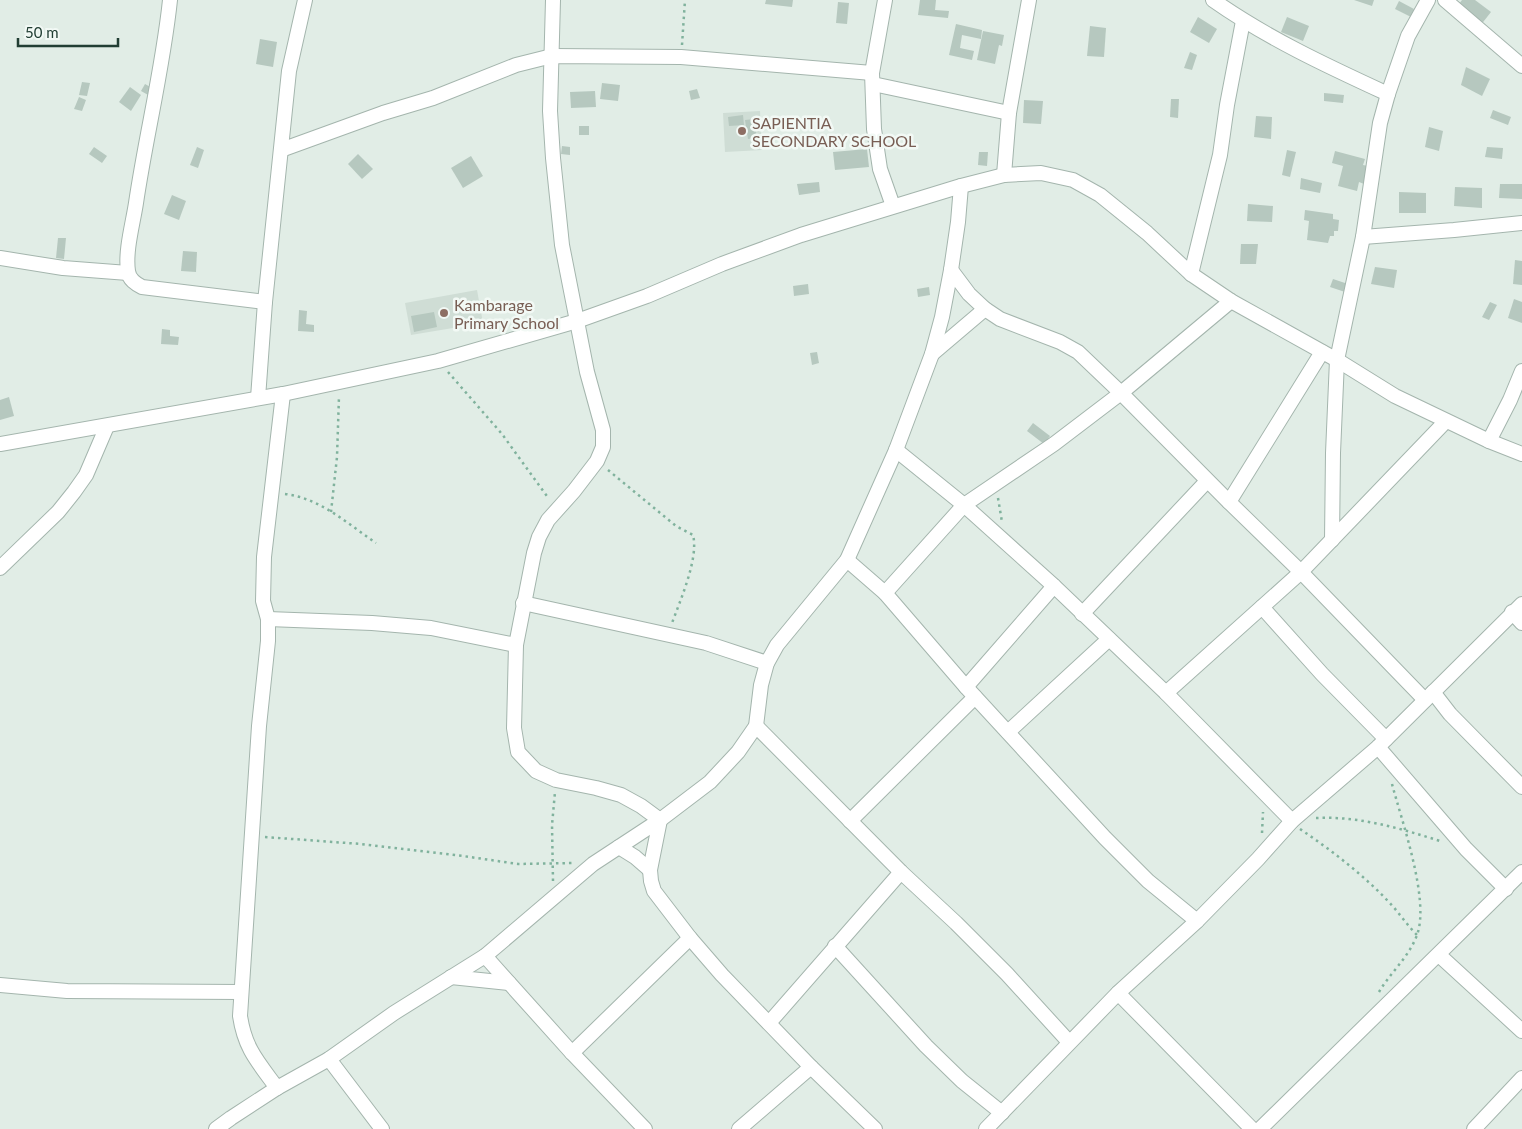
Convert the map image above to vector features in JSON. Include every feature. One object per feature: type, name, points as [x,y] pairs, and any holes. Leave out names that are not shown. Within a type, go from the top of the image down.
[{"type":"street","points":[[170,0],[164,49],[142,165],[129,249],[128,273],[133,282],[142,287],[265,302]]},
{"type":"street","points":[[258,398],[265,302],[289,71],[305,0]]},
{"type":"street","points":[[553,0],[550,111],[562,245],[587,372],[603,430],[603,447],[597,461],[548,520],[539,537],[523,603],[516,645],[514,728],[518,752],[536,770],[556,780],[621,795],[641,806],[660,820]]},
{"type":"street","points":[[885,0],[873,78],[874,129],[880,169],[893,206]]},
{"type":"street","points":[[1004,175],[1009,113],[1029,0]]},
{"type":"street","points":[[1213,0],[1243,21],[1316,61],[1388,94]]},
{"type":"street","points":[[1332,540],[1337,360],[1363,237],[1379,130],[1388,94],[1408,36],[1428,0]]},
{"type":"street","points":[[1445,0],[1519,57]]},
{"type":"street","points":[[1190,274],[1220,155],[1227,105],[1243,21]]},
{"type":"street","points":[[281,150],[384,113],[433,98],[516,65],[552,56],[681,56],[873,78],[1009,113]]},
{"type":"street","points":[[0,444],[282,394],[438,361],[577,321],[647,296],[800,234],[960,186],[1004,175],[1041,173],[1073,180],[1100,196],[1147,233],[1190,274],[1231,301],[1337,360],[1395,396],[1489,441],[1522,454]]},
{"type":"street","points":[[216,1129],[277,1088],[329,1059],[394,1013],[485,956],[593,864],[660,820],[710,782],[738,752],[756,726],[761,685],[767,663],[777,645],[847,560],[896,450],[932,354],[951,270],[958,222],[960,186]]},
{"type":"street","points":[[1363,237],[1522,223]]},
{"type":"street","points":[[0,258],[63,268],[128,273]]},
{"type":"street","points":[[951,270],[969,294],[985,309],[1000,318],[1060,342],[1078,352],[1121,392],[1228,502],[1450,714],[1522,787]]},
{"type":"street","points":[[885,593],[964,505],[1054,444],[1121,392],[1231,301]]},
{"type":"street","points":[[932,354],[985,309]]},
{"type":"street","points":[[1228,502],[1322,352]]},
{"type":"street","points":[[1489,441],[1510,400],[1522,371]]},
{"type":"street","points":[[277,1088],[250,1051],[242,1035],[240,1016],[251,836],[268,641],[268,619],[263,601],[262,582],[282,394]]},
{"type":"street","points":[[1166,693],[1302,572],[1446,421]]},
{"type":"street","points":[[0,568],[58,512],[74,492],[86,475],[107,426]]},
{"type":"street","points":[[896,450],[964,505],[1054,586],[1166,693],[1291,822]]},
{"type":"street","points":[[1082,614],[1208,481]]},
{"type":"street","points":[[847,560],[885,593],[971,692],[1111,844],[1148,881],[1196,921]]},
{"type":"street","points":[[850,821],[971,692],[1054,586]]},
{"type":"street","points":[[523,603],[706,643],[767,663]]},
{"type":"street","points":[[1262,607],[1382,743],[1466,849],[1506,888]]},
{"type":"street","points":[[986,1129],[1118,993],[1196,921],[1258,860],[1291,822],[1382,743],[1517,608],[1522,623]]},
{"type":"street","points":[[268,619],[372,622],[430,628],[516,645]]},
{"type":"street","points":[[1008,732],[1109,639]]},
{"type":"street","points":[[756,726],[901,872],[1007,974],[1069,1042]]},
{"type":"street","points":[[660,820],[650,870],[654,891],[690,938],[722,975],[811,1067],[875,1129]]},
{"type":"street","points":[[619,847],[635,856],[650,870]]},
{"type":"street","points":[[769,1023],[901,872]]},
{"type":"street","points":[[1260,1129],[1522,872]]},
{"type":"street","points":[[572,1053],[690,938]]},
{"type":"street","points":[[836,946],[926,1046],[962,1081],[1002,1113]]},
{"type":"street","points":[[1439,955],[1522,1031]]},
{"type":"street","points":[[485,956],[572,1053],[645,1129]]},
{"type":"street","points":[[451,977],[509,983]]},
{"type":"street","points":[[0,986],[67,991],[241,992]]},
{"type":"street","points":[[1118,993],[1252,1129]]},
{"type":"street","points":[[329,1059],[382,1129]]},
{"type":"street","points":[[740,1129],[811,1067]]},
{"type":"street","points":[[1474,1129],[1522,1078]]},
{"type":"path","points":[[681,56],[685,0]]},
{"type":"path","points":[[438,361],[502,434],[557,510]]},
{"type":"path","points":[[331,512],[337,458],[340,382]]},
{"type":"path","points":[[597,461],[676,526],[693,535],[693,552],[689,574],[668,634]]},
{"type":"path","points":[[998,482],[999,504],[1006,543]]},
{"type":"path","points":[[271,494],[298,496],[316,503],[376,543]]},
{"type":"path","points":[[554,898],[552,825],[556,780]]},
{"type":"path","points":[[1377,995],[1387,978],[1408,954],[1417,935],[1421,909],[1419,886],[1392,784]]},
{"type":"path","points":[[1262,793],[1262,835]]},
{"type":"path","points":[[1291,822],[1333,817],[1366,820],[1441,841]]},
{"type":"path","points":[[1291,822],[1330,850],[1367,881],[1387,900],[1417,935]]},
{"type":"path","points":[[251,836],[361,844],[518,864],[593,864]]},
{"type":"shaded area","name":"SAPIENTIA SECONDARY SCHOOL","points":[[760,111],[762,150],[725,152],[723,113]]},
{"type":"shaded area","name":"Kambarage Primary School","points":[[477,290],[483,323],[411,335],[405,303]]},
{"type":"building","points":[[766,0],[793,0],[792,7],[765,4]]},
{"type":"building","points":[[920,0],[936,0],[935,10],[949,11],[948,18],[918,15]]},
{"type":"building","points":[[1354,0],[1374,0],[1372,6]]},
{"type":"building","points":[[1462,0],[1475,0],[1491,12],[1480,26],[1456,8]]},
{"type":"building","points":[[1399,1],[1414,9],[1411,17],[1395,9]]},
{"type":"building","points":[[838,2],[849,3],[847,24],[836,23]]},
{"type":"building","points":[[1198,17],[1217,29],[1209,43],[1190,32]]},
{"type":"building","points":[[1287,17],[1309,26],[1303,41],[1281,32]]},
{"type":"building","points":[[956,24],[982,30],[981,39],[962,35],[960,48],[974,51],[972,60],[949,55]]},
{"type":"building","points":[[1090,26],[1106,28],[1104,57],[1087,56]]},
{"type":"building","points":[[983,31],[1004,35],[1002,46],[999,45],[995,64],[977,60]]},
{"type":"building","points":[[260,39],[277,42],[273,67],[256,64]]},
{"type":"building","points":[[1190,52],[1197,55],[1192,70],[1184,68]]},
{"type":"building","points":[[1466,67],[1490,79],[1482,96],[1461,85]]},
{"type":"building","points":[[82,82],[90,83],[87,96],[79,95]]},
{"type":"building","points":[[602,83],[620,85],[618,101],[600,99]]},
{"type":"building","points":[[145,84],[154,89],[150,96],[141,91]]},
{"type":"building","points":[[130,87],[141,95],[131,111],[119,102]]},
{"type":"building","points":[[697,89],[700,98],[691,100],[689,91]]},
{"type":"building","points":[[595,91],[596,107],[571,108],[570,92]]},
{"type":"building","points":[[1324,93],[1344,95],[1343,103],[1324,101]]},
{"type":"building","points":[[79,97],[86,100],[82,111],[74,109]]},
{"type":"building","points":[[1171,99],[1179,99],[1178,118],[1170,117]]},
{"type":"building","points":[[1024,100],[1043,101],[1041,124],[1023,123]]},
{"type":"building","points":[[1493,110],[1511,117],[1508,125],[1490,118]]},
{"type":"building","points":[[743,115],[744,125],[729,126],[728,117]]},
{"type":"building","points":[[1256,116],[1272,117],[1271,139],[1254,137]]},
{"type":"building","points":[[754,119],[757,138],[748,139],[745,120]]},
{"type":"building","points":[[579,126],[589,126],[589,135],[579,135]]},
{"type":"building","points":[[1429,127],[1443,131],[1439,151],[1425,147]]},
{"type":"building","points":[[562,146],[570,147],[570,155],[561,154]]},
{"type":"building","points":[[94,147],[107,156],[102,163],[89,154]]},
{"type":"building","points":[[197,147],[204,150],[198,168],[190,165]]},
{"type":"building","points":[[1487,147],[1503,148],[1502,159],[1485,157]]},
{"type":"building","points":[[867,149],[869,167],[835,170],[833,152]]},
{"type":"building","points":[[1287,150],[1296,152],[1290,177],[1282,175]]},
{"type":"building","points":[[1335,151],[1365,159],[1363,165],[1368,166],[1364,184],[1359,182],[1357,191],[1338,186],[1343,166],[1332,163]]},
{"type":"building","points":[[979,152],[988,152],[987,166],[978,165]]},
{"type":"building","points":[[358,154],[373,169],[362,179],[348,164]]},
{"type":"building","points":[[471,156],[483,176],[463,188],[451,168]]},
{"type":"building","points":[[1301,178],[1322,183],[1320,193],[1300,189]]},
{"type":"building","points":[[819,182],[820,192],[799,195],[797,184]]},
{"type":"building","points":[[1500,184],[1522,184],[1522,199],[1499,198]]},
{"type":"building","points":[[1455,187],[1482,188],[1482,208],[1454,206]]},
{"type":"building","points":[[1399,192],[1426,193],[1426,213],[1399,213]]},
{"type":"building","points":[[172,195],[186,201],[179,220],[164,214]]},
{"type":"building","points":[[1248,204],[1273,206],[1272,222],[1247,221]]},
{"type":"building","points":[[1305,210],[1333,214],[1333,219],[1339,220],[1338,231],[1334,231],[1334,236],[1330,236],[1328,243],[1307,240],[1309,221],[1304,220]]},
{"type":"building","points":[[58,238],[66,238],[64,259],[56,258]]},
{"type":"building","points":[[1241,244],[1258,244],[1256,264],[1240,264]]},
{"type":"building","points":[[183,251],[197,252],[196,272],[181,271]]},
{"type":"building","points":[[1515,260],[1522,261],[1522,285],[1513,284]]},
{"type":"building","points":[[1375,267],[1397,270],[1394,288],[1371,284]]},
{"type":"building","points":[[1333,279],[1351,285],[1348,293],[1330,287]]},
{"type":"building","points":[[808,284],[809,294],[794,296],[793,286]]},
{"type":"building","points":[[929,287],[930,295],[918,297],[917,289]]},
{"type":"building","points":[[1514,299],[1522,302],[1522,323],[1508,318]]},
{"type":"building","points":[[1490,302],[1497,305],[1489,320],[1482,317]]},
{"type":"building","points":[[299,310],[307,311],[306,324],[314,325],[314,332],[298,331]]},
{"type":"building","points":[[434,312],[437,327],[414,332],[411,316]]},
{"type":"building","points":[[162,329],[170,330],[170,336],[179,337],[178,345],[161,344]]},
{"type":"building","points":[[817,352],[819,363],[812,365],[810,353]]},
{"type":"building","points":[[9,397],[14,416],[0,420],[0,400]]},
{"type":"building","points":[[1033,423],[1050,436],[1044,444],[1027,431]]},
{"type":"place","name":"SAPIENTIA SECONDARY SCHOOL","points":[[742,131]]},
{"type":"place","name":"Kambarage Primary School","points":[[444,313]]}]
